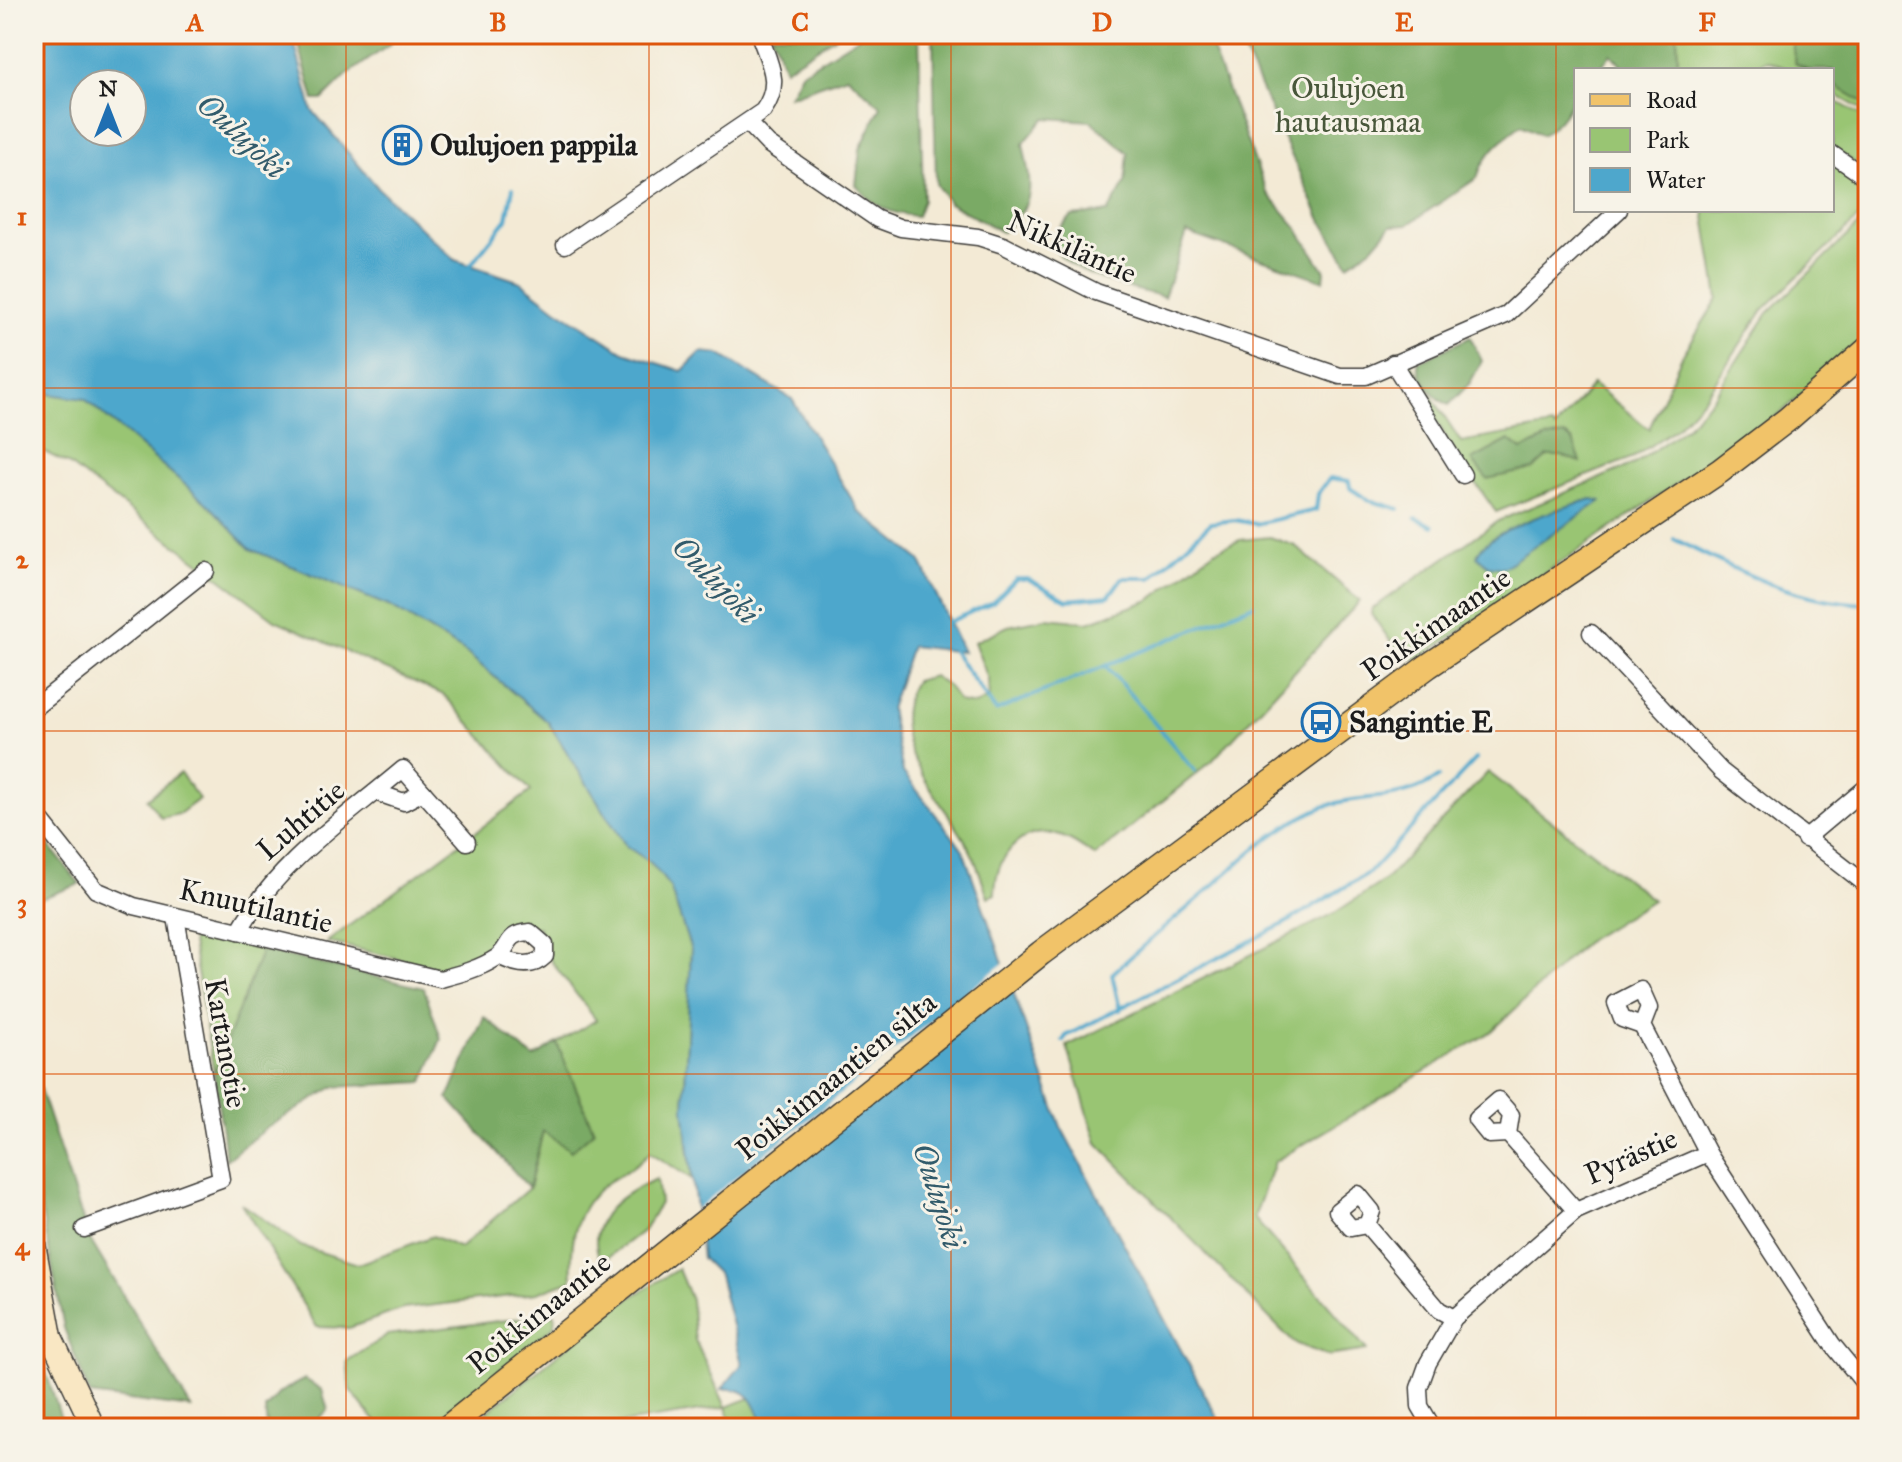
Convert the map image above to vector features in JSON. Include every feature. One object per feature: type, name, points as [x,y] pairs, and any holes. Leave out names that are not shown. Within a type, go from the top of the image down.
[{"type":"main road","name":"Poikkimaantie","points":[[1041,953],[1428,666],[1720,471],[1788,419],[1868,349]]},
{"type":"main road","name":"Poikkimaantien silta","points":[[671,1248],[1041,953]]},
{"type":"main road","points":[[34,1248],[51,1337],[94,1428]]},
{"type":"main road","name":"Poikkimaantie","points":[[447,1428],[671,1248]]},
{"type":"street","points":[[565,245],[748,123],[773,97],[776,82],[759,34]]},
{"type":"street","name":"Nikkiläntie","points":[[748,123],[768,144],[877,219],[901,228],[978,237],[1003,245],[1096,292],[1325,373],[1366,376],[1506,315],[1617,212]]},
{"type":"street","points":[[1834,155],[1868,179]]},
{"type":"street","points":[[1393,363],[1463,475]]},
{"type":"street","points":[[34,708],[206,571]]},
{"type":"street","points":[[1591,633],[1721,771],[1868,886]]},
{"type":"street","name":"Luhtitie","points":[[239,931],[257,898],[293,861],[375,792],[403,769],[423,792],[404,802],[375,792]]},
{"type":"street","points":[[1805,839],[1868,786]]},
{"type":"street","points":[[423,792],[467,842]]},
{"type":"street","name":"Knuutilantie","points":[[34,812],[96,890],[176,917],[440,979],[468,972],[499,956]]},
{"type":"street","name":"Kartanotie","points":[[84,1229],[221,1179],[176,917]]},
{"type":"street","points":[[1642,1026],[1708,1153]]},
{"type":"street","points":[[1508,1134],[1576,1211]]},
{"type":"street","name":"Pyrästie","points":[[1433,1428],[1420,1406],[1419,1388],[1428,1363],[1454,1318],[1576,1211],[1708,1153],[1832,1344],[1868,1388]]},
{"type":"street","points":[[1367,1225],[1439,1310],[1454,1318]]},
{"type":"street","points":[[1862,1428],[1868,1422]]},
{"type":"green space","points":[[296,34],[396,34],[389,45],[347,75],[322,100],[314,100]]},
{"type":"green space","points":[[771,34],[839,34],[785,69]]},
{"type":"green space","points":[[863,34],[919,34],[923,200],[917,216],[882,208],[856,185],[860,149],[881,106],[847,76],[789,96],[801,73]]},
{"type":"green space","points":[[933,34],[1206,34],[1267,193],[1295,225],[1325,271],[1324,281],[1187,233],[1164,297],[1104,280],[1075,267],[1053,247],[1058,230],[1072,216],[1108,212],[1125,183],[1128,153],[1091,121],[1045,118],[1023,144],[1029,182],[1027,202],[1014,222],[1002,232],[949,203],[936,184]]},
{"type":"green space","name":"Oulujoen hautausmaa","points":[[1236,34],[1677,34],[1678,68],[1623,68],[1611,54],[1600,68],[1574,68],[1572,98],[1558,122],[1542,135],[1521,125],[1494,148],[1477,178],[1407,225],[1391,226],[1372,248],[1348,264],[1320,218]]},
{"type":"green space","points":[[1677,34],[1868,34],[1868,113],[1834,94],[1834,68],[1785,68],[1767,60],[1749,68],[1678,68]]},
{"type":"green space","points":[[1791,34],[1868,34],[1868,105],[1834,85],[1834,68],[1804,68],[1795,63]]},
{"type":"green space","points":[[1834,100],[1868,119],[1868,172],[1834,148]]},
{"type":"green space","points":[[1834,162],[1868,186],[1868,209],[1763,310],[1705,397],[1676,428],[1634,457],[1496,512],[1462,464],[1405,368],[1409,361],[1461,442],[1552,426],[1555,429],[1593,384],[1649,429],[1681,358],[1718,298],[1704,212],[1834,212]]},
{"type":"green space","points":[[1868,216],[1868,336],[1783,411],[1422,657],[1405,661],[1371,614],[1372,609],[1498,521],[1636,463],[1686,427],[1712,399],[1768,313]]},
{"type":"green space","points":[[1470,337],[1482,361],[1470,383],[1449,405],[1428,387],[1418,362]]},
{"type":"green space","points":[[34,392],[85,399],[210,506],[250,549],[391,607],[464,651],[548,722],[626,846],[650,862],[670,887],[691,950],[684,1109],[692,1179],[650,1152],[598,1191],[577,1224],[572,1251],[572,1280],[537,1293],[403,1309],[349,1328],[317,1327],[241,1203],[301,1246],[358,1264],[433,1236],[460,1248],[529,1188],[543,1130],[593,1131],[557,1043],[596,1020],[551,961],[538,927],[513,929],[492,951],[439,968],[327,942],[531,791],[444,695],[275,620],[67,463],[34,447]]},
{"type":"green space","points":[[1565,435],[1573,441],[1581,462],[1548,456],[1533,469],[1487,479],[1472,460],[1509,440],[1522,450],[1547,438]]},
{"type":"green space","points":[[1270,537],[1295,546],[1360,601],[1212,761],[1095,856],[1072,841],[1053,834],[1026,837],[1007,854],[996,879],[995,894],[988,897],[968,846],[930,788],[909,746],[904,725],[906,703],[915,681],[933,676],[949,687],[959,702],[975,705],[989,697],[988,679],[974,642],[1008,626],[1047,618],[1088,622],[1150,600],[1214,551],[1240,540]]},
{"type":"green space","points":[[1488,772],[1653,900],[1588,940],[1492,1031],[1274,1162],[1254,1218],[1367,1350],[1328,1356],[1294,1343],[1097,1143],[1067,1046],[1333,914],[1385,880]]},
{"type":"green space","points":[[180,773],[199,799],[179,814],[161,818],[147,799]]},
{"type":"green space","points":[[34,827],[80,884],[34,901]]},
{"type":"green space","points":[[190,931],[262,950],[214,1073]]},
{"type":"green space","points":[[262,950],[424,988],[441,1039],[423,1082],[334,1087],[265,1129],[226,1160],[214,1073]]},
{"type":"green space","points":[[484,1017],[534,1058],[557,1043],[594,1131],[571,1151],[543,1131],[529,1188],[448,1098]]},
{"type":"green space","points":[[34,1071],[89,1238],[191,1408],[90,1395],[64,1328],[34,1173]]},
{"type":"green space","points":[[657,1179],[660,1203],[645,1229],[606,1259],[599,1257],[596,1243],[602,1218],[620,1199]]},
{"type":"green space","points":[[678,1269],[691,1300],[695,1340],[726,1407],[591,1428],[468,1428],[614,1308]]},
{"type":"green space","points":[[555,1314],[554,1326],[437,1422],[423,1428],[381,1428],[350,1390],[347,1361],[387,1335]]},
{"type":"green space","points":[[34,1330],[64,1428],[39,1428],[34,1422]]},
{"type":"green space","points":[[305,1379],[322,1390],[328,1410],[309,1428],[267,1428],[265,1409],[280,1392]]},
{"type":"green space","points":[[753,1397],[765,1428],[734,1428],[726,1407]]},
{"type":"water","name":"Oulujoki","points":[[34,34],[292,34],[312,110],[379,189],[455,260],[521,282],[556,309],[624,352],[682,371],[701,352],[719,354],[792,399],[859,511],[920,560],[963,652],[911,646],[890,709],[903,772],[963,850],[1061,1127],[1223,1428],[765,1428],[751,1398],[740,1391],[722,1389],[742,1364],[719,1275],[702,1258],[684,1109],[691,950],[670,887],[650,862],[626,846],[548,722],[464,651],[391,607],[250,549],[210,506],[85,399],[34,392]]},
{"type":"water","points":[[1592,499],[1601,501],[1503,568],[1488,566],[1477,556],[1483,547],[1509,529]]},
{"type":"pier","points":[[1006,961],[1012,977],[695,1230],[693,1212]]},
{"type":"waterway","points":[[469,267],[507,219],[513,188]]},
{"type":"waterway","points":[[949,622],[993,602],[1016,579],[1028,579],[1067,600],[1109,596],[1122,578],[1151,578],[1211,523],[1235,520],[1256,524],[1316,510],[1318,494],[1330,478],[1349,481],[1350,488],[1368,500],[1399,509]]},
{"type":"waterway","points":[[1416,518],[1433,526]]},
{"type":"waterway","points":[[1674,539],[1744,573],[1791,591],[1841,602],[1868,604]]},
{"type":"waterway","points":[[953,651],[996,711],[1253,605]]},
{"type":"waterway","points":[[1107,667],[1195,771]]},
{"type":"waterway","points":[[1063,1041],[1066,1036],[1282,925],[1370,872],[1476,759]]},
{"type":"waterway","points":[[1120,1010],[1112,974],[1269,838],[1329,805],[1408,792],[1439,777]]},
{"type":"place","name":"Oulujoen pappila","points":[[402,145]]},
{"type":"place","name":"Sangintie E","points":[[1321,722]]}]
